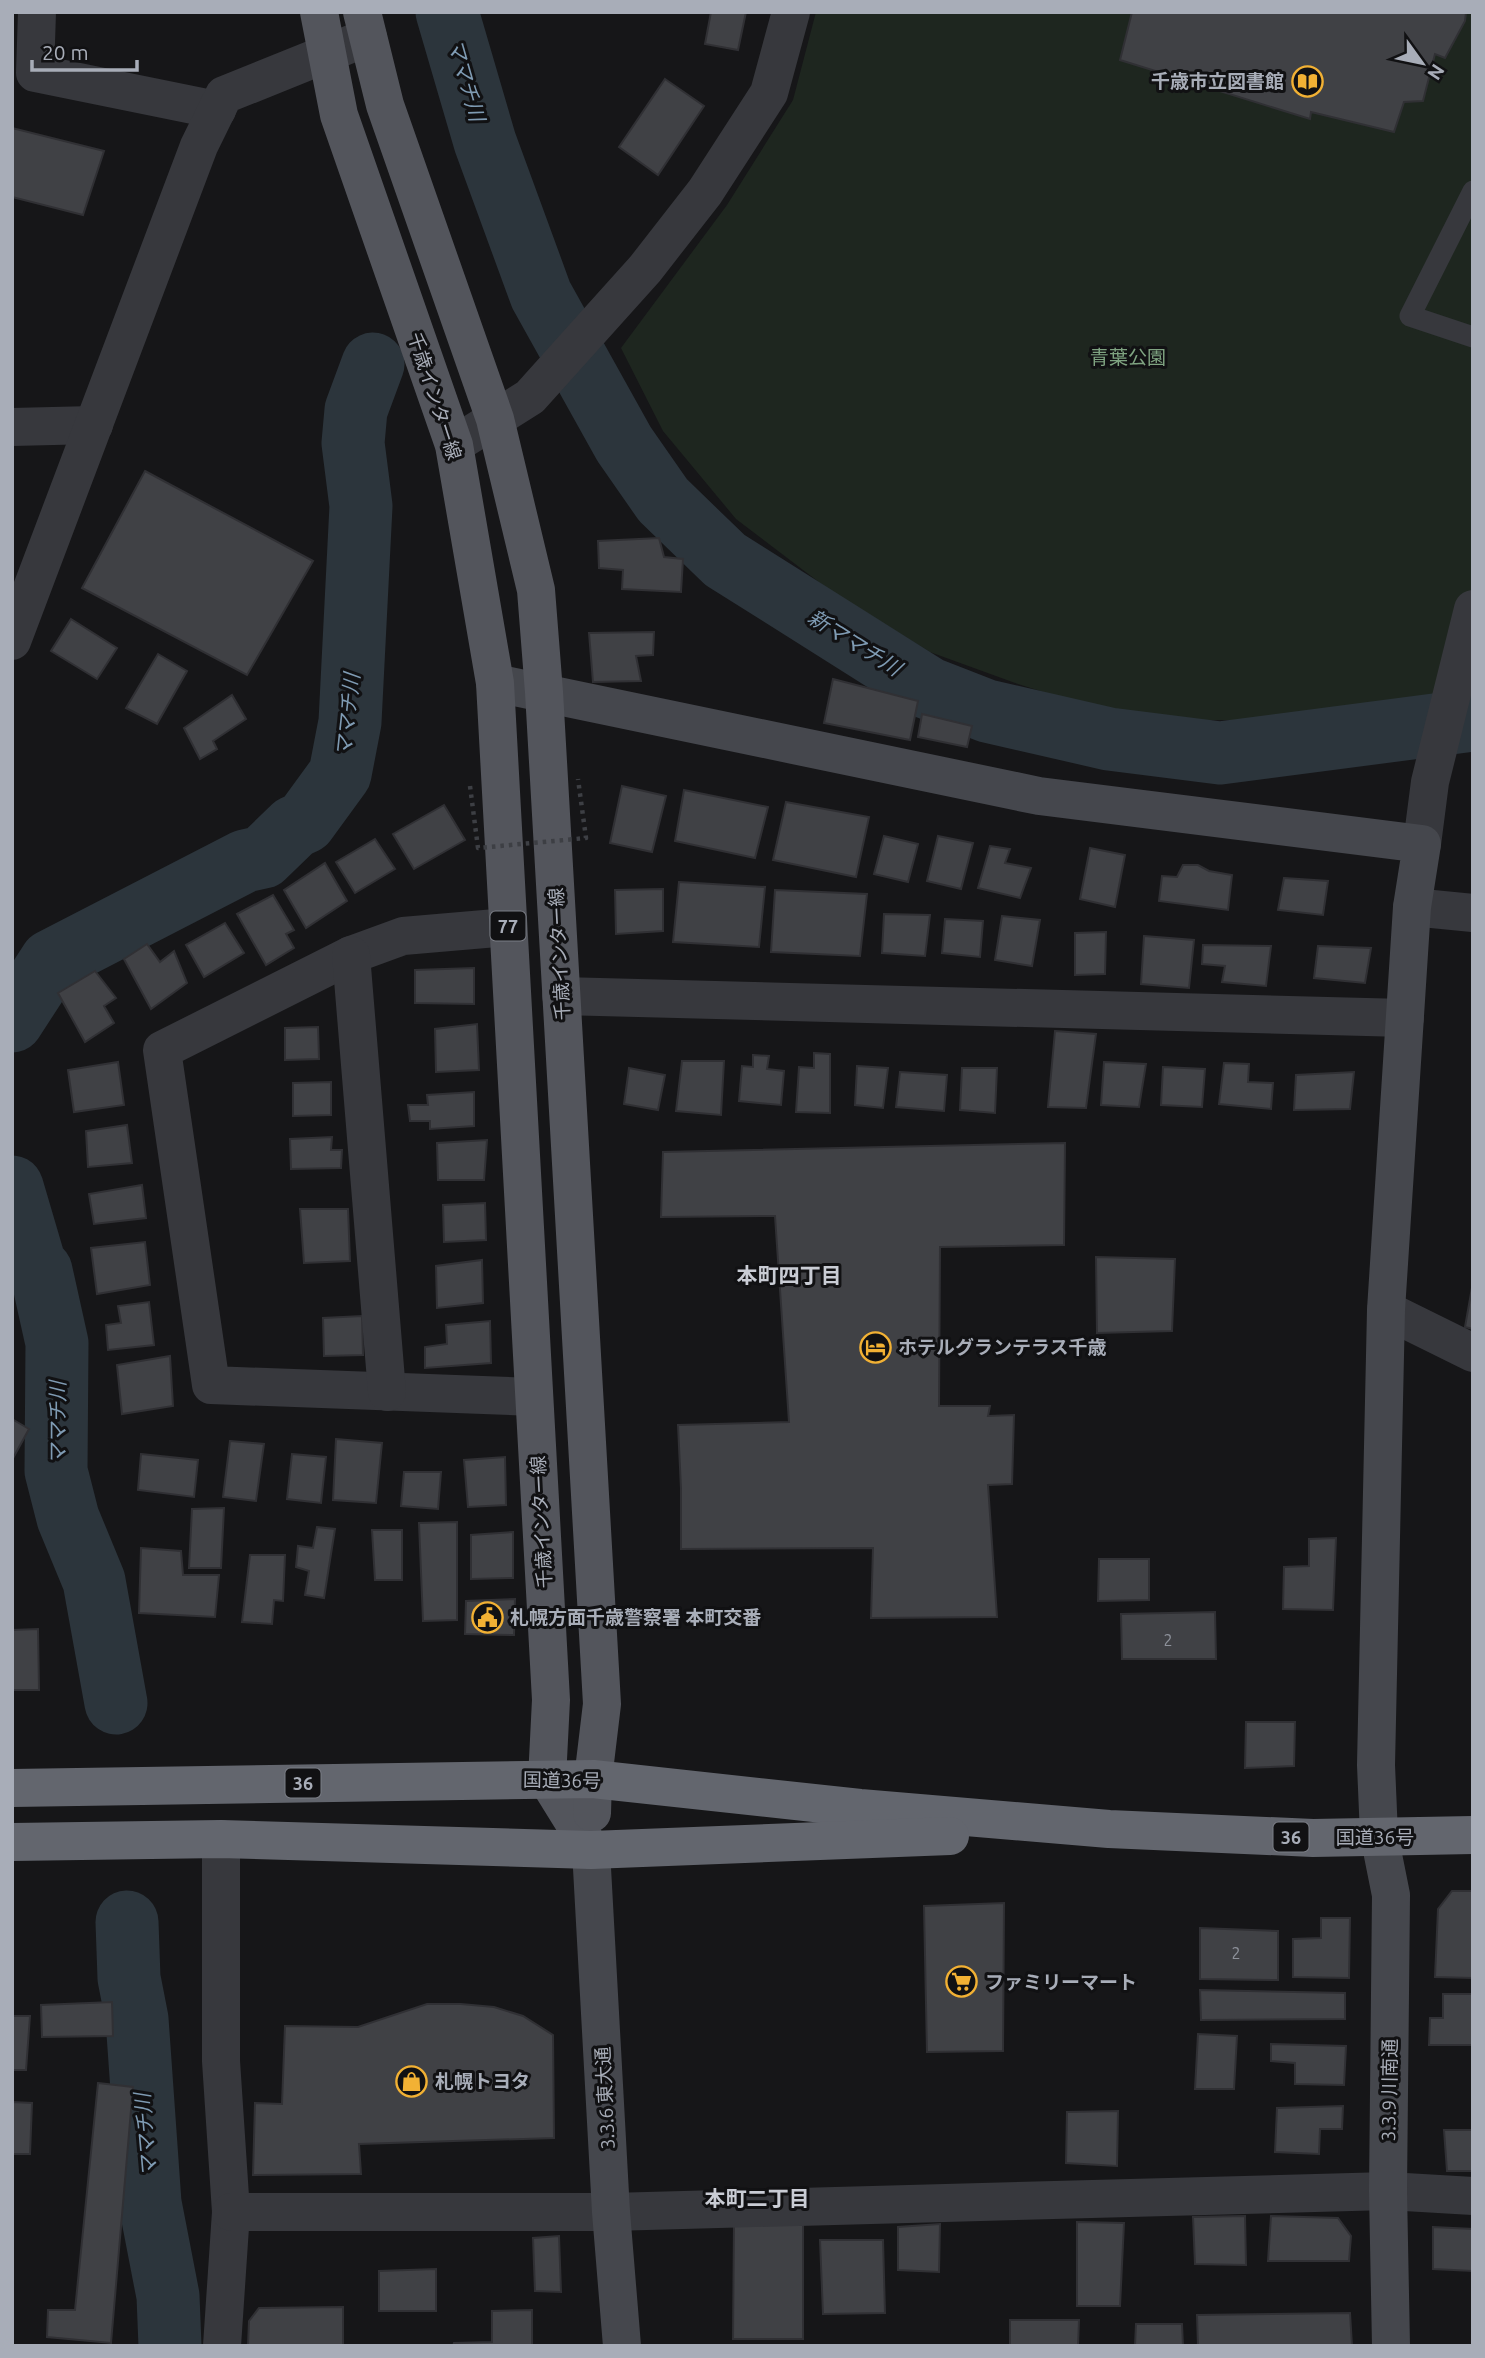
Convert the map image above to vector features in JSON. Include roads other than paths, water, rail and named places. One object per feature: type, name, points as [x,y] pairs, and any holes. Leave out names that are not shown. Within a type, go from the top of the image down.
[{"type":"highway","name":"国道36号","points":[[12,1787],[593,1779],[860,1808],[1110,1829],[1312,1838],[1473,1835]]},
{"type":"highway","name":"国道36号","points":[[12,1842],[221,1839],[591,1850],[1110,1829]]},
{"type":"main road","name":"千歳インター線","points":[[318,12],[340,115],[454,445],[495,683],[551,1700],[547,1779]]},
{"type":"main road","name":"千歳インター線","points":[[365,24],[385,105],[495,419],[536,590],[602,1704],[593,1779],[591,1850]]},
{"type":"main road","points":[[547,1779],[591,1850]]},
{"type":"street","points":[[37,12],[35,73],[217,110]]},
{"type":"street","points":[[454,445],[530,397],[618,302],[705,192],[769,93],[791,12]]},
{"type":"street","points":[[12,641],[199,146],[224,96],[327,52],[365,24]]},
{"type":"street","points":[[12,426],[94,425]]},
{"type":"street","points":[[495,683],[1039,796],[1422,844],[1430,782],[1472,610]]},
{"type":"street","name":"3.3.9 川南通","points":[[1391,2346],[1388,2191],[1391,1895],[1379,1836],[1376,1751],[1386,1310],[1412,906],[1422,844]]},
{"type":"street","points":[[1412,906],[1473,913]]},
{"type":"street","points":[[508,927],[403,936],[351,955],[162,1050],[211,1385],[534,1397]]},
{"type":"street","points":[[351,955],[387,1392]]},
{"type":"street","points":[[561,996],[1405,1018]]},
{"type":"street","points":[[1386,1310],[1473,1353]]},
{"type":"street","points":[[221,1839],[220,2061],[231,2212],[222,2346]]},
{"type":"street","name":"3.3.6 東大通","points":[[591,1850],[611,2212],[622,2346]]},
{"type":"street","points":[[231,2212],[611,2212],[1388,2191],[1473,2196]]},
{"type":"lane","points":[[1473,191],[1410,316],[1473,337]]},
{"type":"waterway","name":"新ママチ川","points":[[447,12],[485,142],[541,295],[624,444],[663,500],[725,560],[928,688],[987,711],[1109,739],[1220,753],[1473,720]]},
{"type":"waterway","name":"ママチ川","points":[[12,1021],[51,961],[245,861],[263,857],[294,827],[305,822],[340,774],[350,722],[361,506],[353,443],[356,410],[373,364]]},
{"type":"waterway","name":"ママチ川","points":[[12,1187],[37,1272],[41,1271],[57,1343],[56,1471],[68,1518],[94,1581],[116,1703]]},
{"type":"waterway","name":"ママチ川","points":[[127,1922],[129,1978],[137,2019],[150,2203],[168,2296],[170,2346]]},
{"type":"place","name":"千歳市立図書館","points":[[1307,81]]},
{"type":"place","name":"ホテルグランテラス千歳","points":[[875,1347]]},
{"type":"place","name":"札幌方面千歳警察署 本町交番","points":[[487,1617]]},
{"type":"place","name":"ファミリーマート","points":[[962,1982]]},
{"type":"place","name":"札幌トヨタ","points":[[412,2081]]},
{"type":"district","name":"本町四丁目","points":[[789,1275]]},
{"type":"district","name":"本町二丁目","points":[[757,2198]]},
{"type":"park label","name":"青葉公園","points":[[1128,357]]}]
